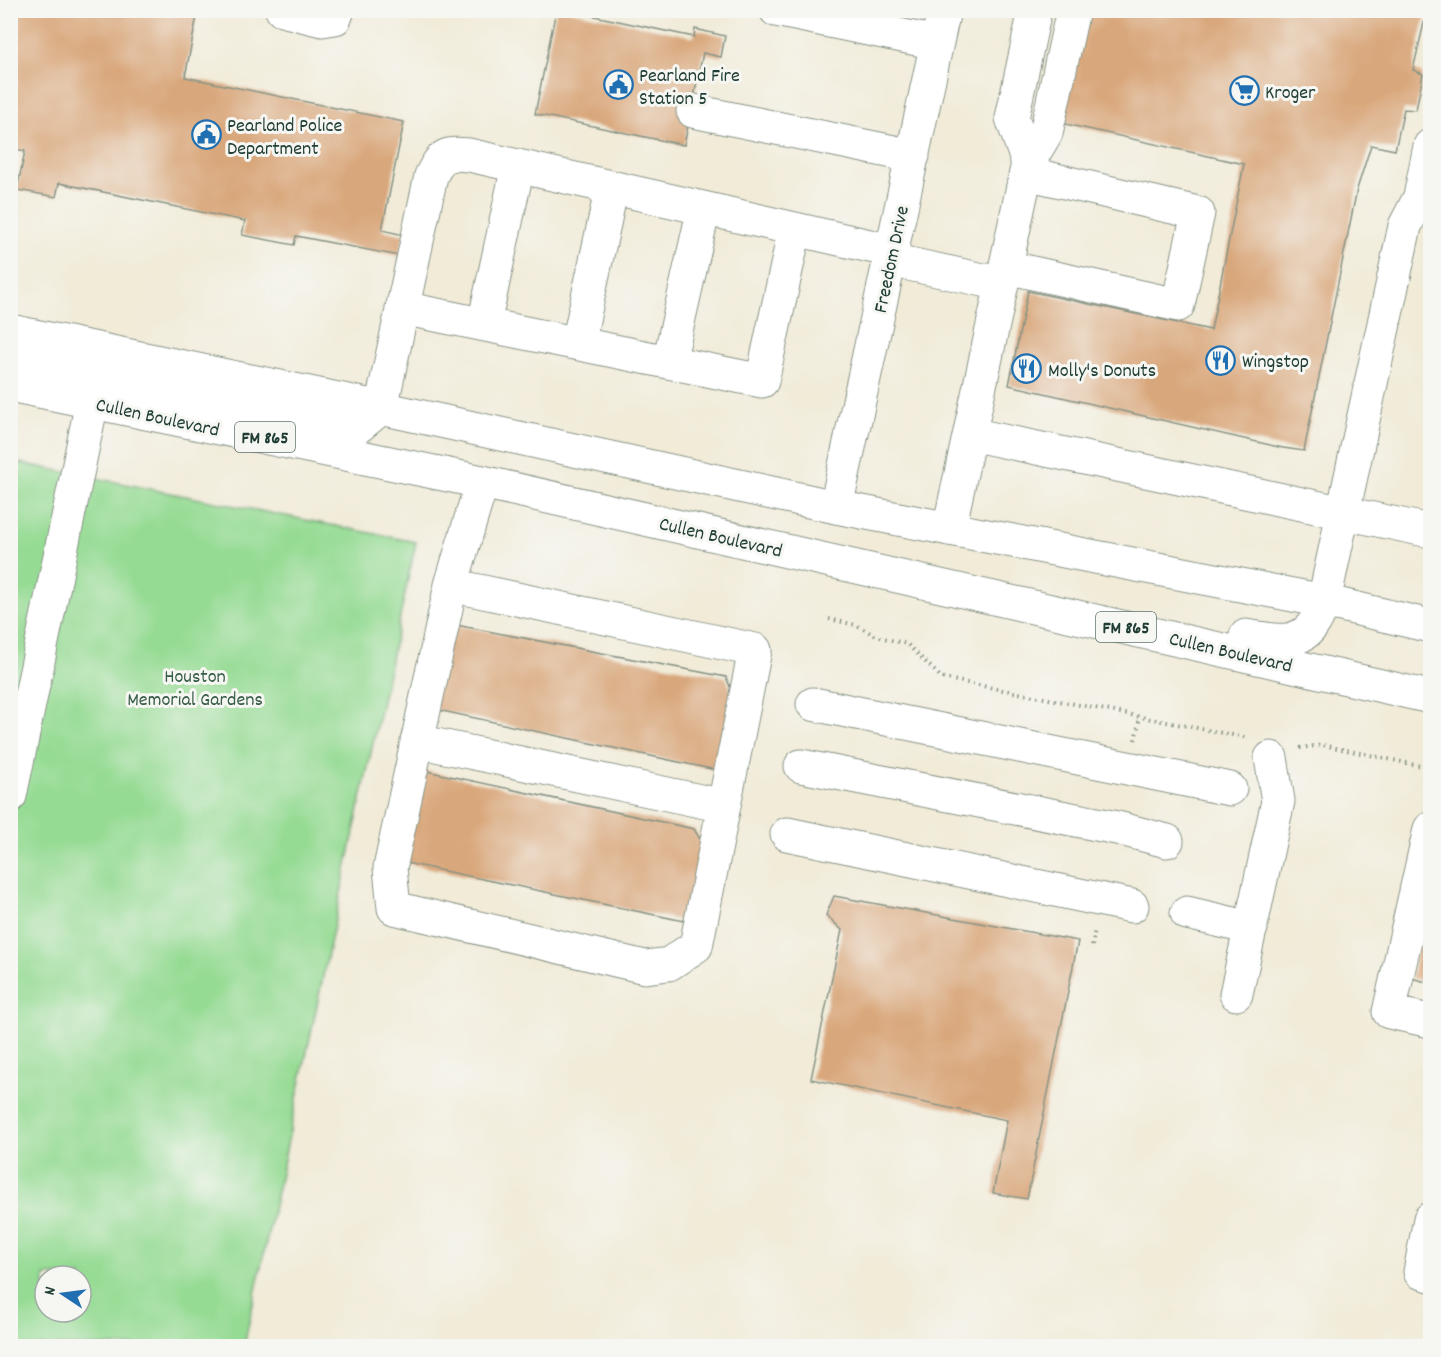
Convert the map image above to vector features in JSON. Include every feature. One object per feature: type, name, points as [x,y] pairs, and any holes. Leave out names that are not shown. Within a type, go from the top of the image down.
[{"type":"main road","points":[[282,10],[322,20],[335,18],[338,10]]},
{"type":"main road","points":[[776,10],[937,43]]},
{"type":"main road","name":"Freedom Drive","points":[[840,563],[836,507],[944,10]]},
{"type":"main road","points":[[1027,168],[1012,118],[1035,10]]},
{"type":"main road","points":[[949,529],[1027,168],[1046,133],[1073,10]]},
{"type":"main road","points":[[693,111],[912,156]]},
{"type":"main road","points":[[1097,621],[1168,616],[1234,634],[1278,641],[1297,638],[1311,627],[1324,601],[1343,513],[1418,228],[1420,197],[1430,149]]},
{"type":"main road","points":[[10,359],[344,426],[359,426],[381,408],[431,176],[439,160],[451,154],[469,155],[704,208],[795,229],[891,255],[1178,305],[1198,213],[1027,168]]},
{"type":"main road","points":[[483,324],[518,166]]},
{"type":"main road","points":[[578,344],[612,187]]},
{"type":"main road","points":[[669,362],[704,208]]},
{"type":"main road","points":[[402,308],[762,381],[795,229]]},
{"type":"main road","points":[[10,331],[381,408],[836,507],[1324,601],[1431,626]]},
{"type":"main road","name":"Cullen Boulevard","points":[[10,385],[482,482],[1431,696]]},
{"type":"main road","points":[[10,796],[92,402]]},
{"type":"main road","points":[[970,434],[1431,531]]},
{"type":"main road","points":[[451,585],[754,650],[696,946],[669,964],[645,967],[394,908],[390,868],[451,585],[482,482]]},
{"type":"main road","points":[[813,704],[1230,789]]},
{"type":"main road","points":[[417,741],[724,806]]},
{"type":"main road","points":[[1236,994],[1278,801],[1272,748]]},
{"type":"main road","points":[[801,766],[1117,828],[1167,842]]},
{"type":"main road","points":[[1431,829],[1389,1012],[1431,1021]]},
{"type":"main road","points":[[787,834],[1132,906]]},
{"type":"main road","points":[[1187,913],[1251,928]]},
{"type":"main road","points":[[1431,1219],[1419,1272],[1431,1275]]},
{"type":"path","points":[[829,619],[856,625],[876,636],[907,644],[942,678],[1272,748],[1323,746],[1431,768]]},
{"type":"green space","name":"Houston Memorial Gardens","points":[[10,461],[416,542],[244,1346],[11,1346]]},
{"type":"building","name":"Pearland Police Department","points":[[10,10],[169,10],[197,16],[185,77],[404,122],[382,230],[404,235],[399,256],[296,236],[294,245],[242,235],[245,221],[59,183],[56,197],[17,190],[25,151],[10,148]]},
{"type":"building","name":"Pearland Fire Station 5","points":[[556,10],[566,10],[694,37],[695,29],[725,36],[721,57],[703,53],[684,145],[535,114]]},
{"type":"building","points":[[1084,10],[1427,10],[1413,70],[1423,74],[1416,110],[1404,109],[1395,150],[1371,145],[1357,189],[1304,451],[1009,385],[1028,291],[1211,330],[1244,164],[1061,123]]},
{"type":"building","points":[[451,624],[726,677],[733,694],[716,770],[433,709]]},
{"type":"building","points":[[422,770],[694,829],[703,844],[684,921],[401,862]]},
{"type":"building","points":[[834,896],[1078,941],[1027,1199],[993,1193],[1007,1120],[811,1079],[842,930],[826,915]]},
{"type":"building","points":[[1430,896],[1430,983],[1411,978]]},
{"type":"place","name":"Pearland Fire Station 5","points":[[618,85]]},
{"type":"place","name":"Kroger","points":[[1244,91]]},
{"type":"place","name":"Pearland Police Department","points":[[206,135]]},
{"type":"place","name":"Wingstop","points":[[1221,360]]},
{"type":"place","name":"Molly's Donuts","points":[[1027,369]]}]
